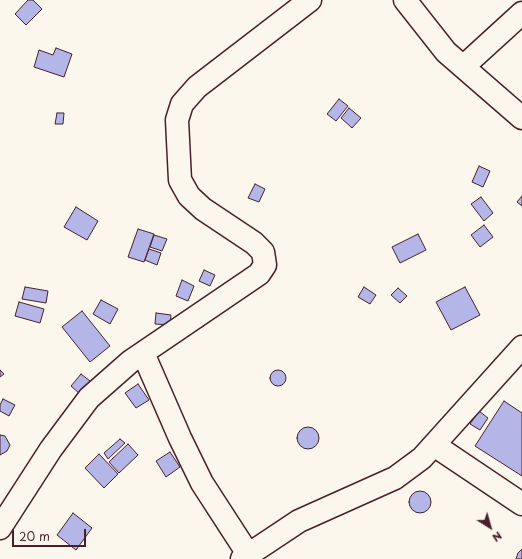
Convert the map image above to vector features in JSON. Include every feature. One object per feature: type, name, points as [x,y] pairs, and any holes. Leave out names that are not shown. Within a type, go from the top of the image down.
[{"type":"street","points":[[0,528],[52,449],[89,398],[131,361],[259,274],[265,265],[263,252],[254,243],[202,210],[189,196],[180,180],[177,120],[182,104],[197,87],[310,0]]},
{"type":"street","points":[[405,0],[446,52],[464,66],[522,118]]},
{"type":"street","points":[[464,66],[522,13]]},
{"type":"street","points":[[143,353],[180,438],[202,483],[245,556],[299,521],[395,478],[422,458],[522,347]]},
{"type":"street","points":[[434,445],[522,504]]},
{"type":"building","points":[[28,0],[33,0],[42,9],[26,25],[15,14]]},
{"type":"building","points":[[56,48],[72,54],[64,77],[34,67],[39,50],[53,55]]},
{"type":"building","points":[[339,99],[348,106],[336,121],[327,114]]},
{"type":"building","points":[[349,108],[361,118],[352,128],[341,118]]},
{"type":"building","points":[[57,113],[64,113],[63,124],[55,124]]},
{"type":"building","points":[[479,166],[490,171],[483,187],[472,182]]},
{"type":"building","points":[[255,184],[265,189],[259,202],[248,198]]},
{"type":"building","points":[[522,196],[522,206],[517,202]]},
{"type":"building","points":[[481,197],[493,213],[484,221],[471,204]]},
{"type":"building","points":[[76,207],[98,221],[87,240],[64,227]]},
{"type":"building","points":[[484,225],[493,237],[480,247],[471,235]]},
{"type":"building","points":[[138,229],[154,234],[144,262],[128,257]]},
{"type":"building","points":[[418,234],[426,250],[400,263],[392,247]]},
{"type":"building","points":[[154,235],[167,239],[162,251],[150,247]]},
{"type":"building","points":[[149,249],[161,253],[157,265],[145,260]]},
{"type":"building","points":[[204,270],[215,275],[210,286],[199,281]]},
{"type":"building","points":[[182,280],[194,286],[188,301],[176,296]]},
{"type":"building","points":[[25,287],[48,291],[46,303],[22,299]]},
{"type":"building","points":[[364,287],[376,295],[370,304],[358,297]]},
{"type":"building","points":[[465,287],[480,315],[451,330],[436,302]]},
{"type":"building","points":[[398,288],[407,296],[400,303],[391,295]]},
{"type":"building","points":[[101,300],[118,309],[110,324],[93,314]]},
{"type":"building","points":[[19,302],[44,309],[40,323],[15,316]]},
{"type":"building","points":[[82,311],[110,346],[90,362],[62,327]]},
{"type":"building","points":[[156,313],[171,315],[170,325],[155,324]]},
{"type":"building","points":[[0,370],[4,374],[0,377]]},
{"type":"building","points":[[278,370],[285,375],[286,378],[281,385],[278,386],[271,381],[270,378],[275,371]]},
{"type":"building","points":[[81,374],[90,381],[80,394],[71,386]]},
{"type":"building","points":[[138,384],[149,400],[136,408],[125,393]]},
{"type":"building","points":[[3,399],[15,405],[9,416],[0,411],[0,405]]},
{"type":"building","points":[[504,401],[522,413],[522,476],[475,446]]},
{"type":"building","points":[[479,411],[488,418],[480,430],[470,424]]},
{"type":"building","points":[[308,427],[316,430],[319,438],[316,446],[308,449],[300,446],[297,438],[300,430]]},
{"type":"building","points":[[0,435],[5,436],[10,445],[7,451],[0,455]]},
{"type":"building","points":[[120,439],[125,443],[108,459],[104,453]]},
{"type":"building","points":[[128,444],[138,455],[119,473],[109,462]]},
{"type":"building","points":[[170,452],[180,467],[166,477],[156,461]]},
{"type":"building","points":[[99,454],[118,474],[104,488],[85,468]]},
{"type":"building","points":[[420,491],[428,494],[431,502],[428,510],[420,513],[412,510],[409,502],[412,494]]},
{"type":"building","points":[[73,513],[92,528],[76,550],[57,535]]},
{"type":"building","points":[[522,549],[522,559],[516,559],[518,553]]}]
